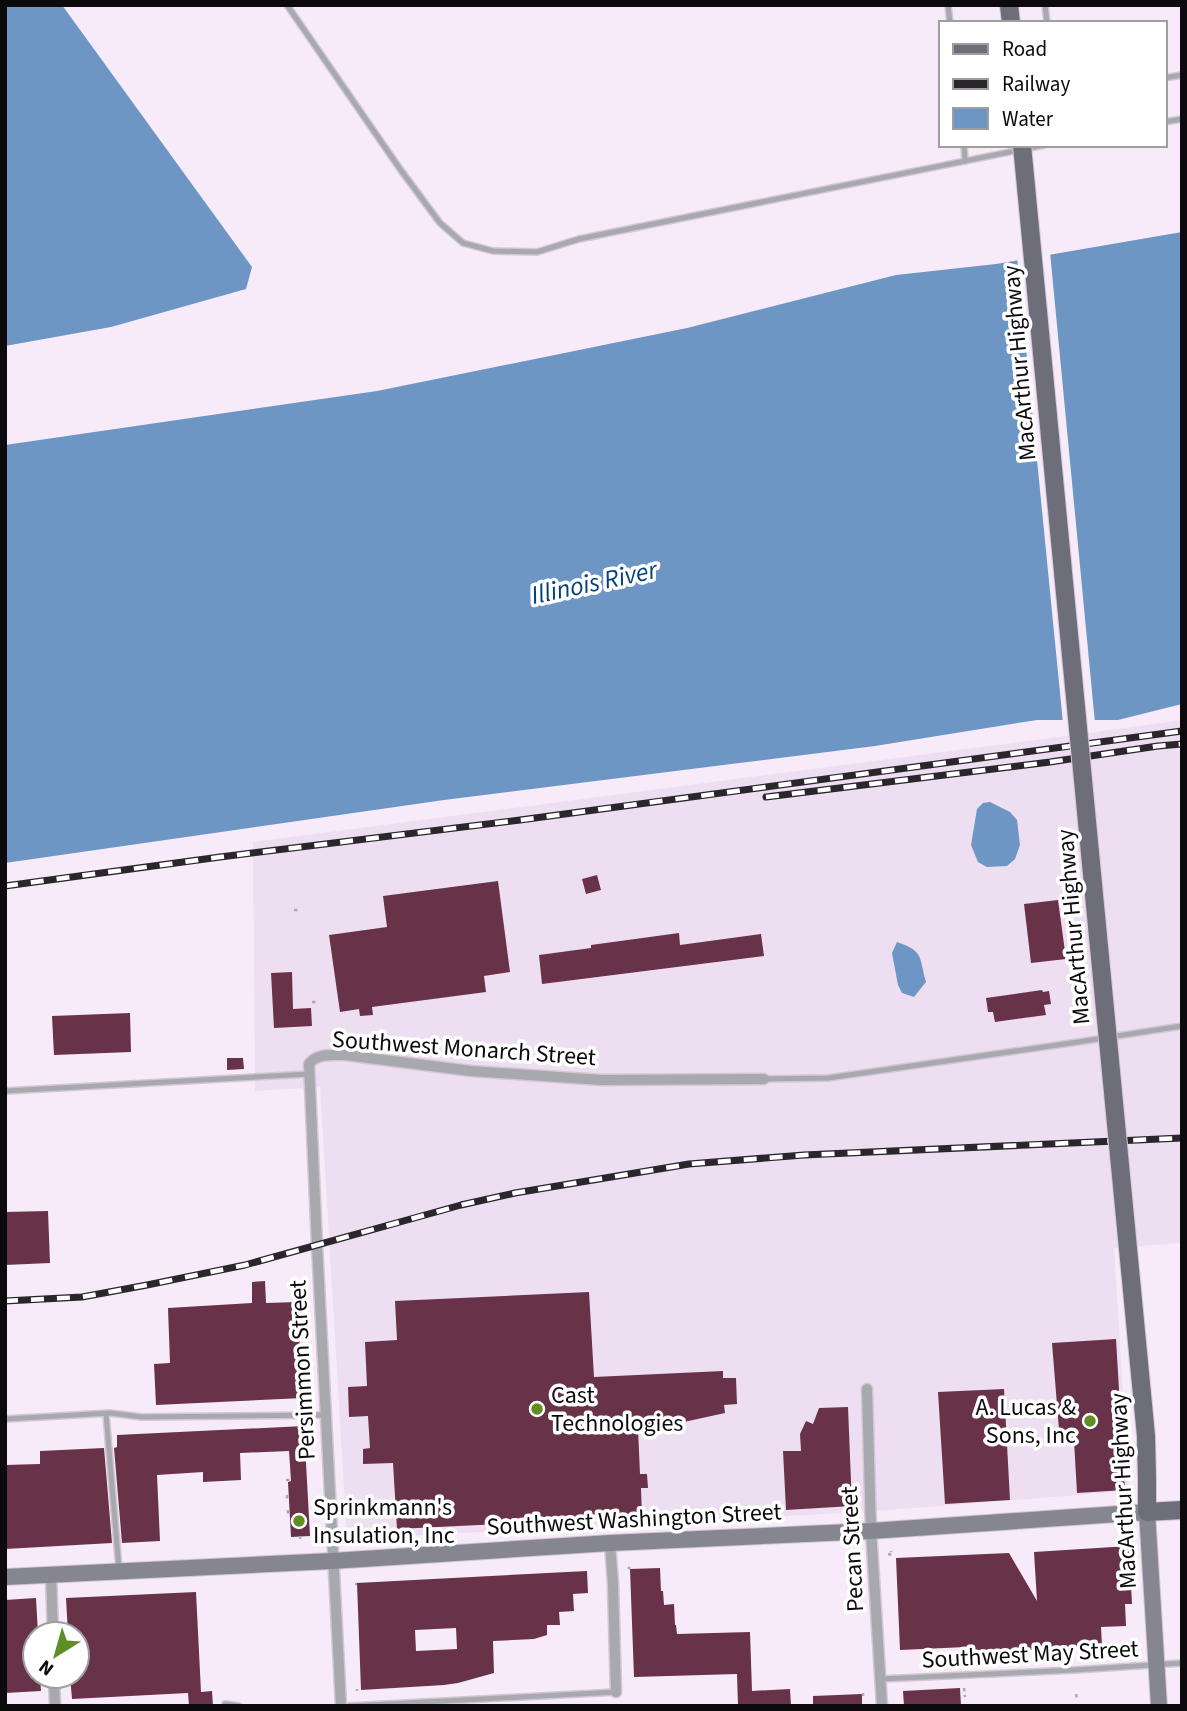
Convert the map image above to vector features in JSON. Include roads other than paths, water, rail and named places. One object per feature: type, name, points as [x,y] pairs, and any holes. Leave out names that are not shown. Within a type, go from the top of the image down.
[{"type":"main road","name":"MacArthur Highway","points":[[1023,147],[1146,1436],[1147,1512],[1159,1706]]},
{"type":"main road","name":"Southwest Washington Street","points":[[5,1577],[871,1531],[1182,1510]]},
{"type":"street","name":"Southwest Monarch Street","points":[[309,1074],[309,1065],[313,1059],[345,1055],[471,1071],[601,1080],[764,1079]]},
{"type":"street","name":"Persimmon Street","points":[[309,1074],[341,1706]]},
{"type":"street","name":"Pecan Street","points":[[867,1389],[871,1531],[882,1706]]},
{"type":"street","points":[[610,1543],[616,1692]]},
{"type":"street","points":[[51,1575],[53,1620]]},
{"type":"lane","points":[[287,5],[440,223],[463,243],[493,251],[537,252],[579,239],[1034,147]]},
{"type":"lane","points":[[964,147],[965,161]]},
{"type":"lane","points":[[764,1079],[828,1077],[1182,1026]]},
{"type":"lane","name":"Southwest Monarch Street","points":[[5,1091],[309,1074]]},
{"type":"lane","points":[[5,1419],[106,1413],[142,1417],[325,1415]]},
{"type":"lane","points":[[106,1413],[119,1572]]},
{"type":"lane","name":"Southwest May Street","points":[[880,1679],[1182,1662]]},
{"type":"lane","points":[[349,1706],[616,1692]]},
{"type":"lane","points":[[225,1704],[239,1706]]},
{"type":"water","points":[[5,5],[62,5],[252,267],[246,289],[111,327],[5,346]]},
{"type":"water","name":"Illinois River","points":[[1182,232],[1182,704],[1118,720],[1037,720],[875,746],[444,800],[5,863],[5,445],[377,391],[687,328],[896,275],[996,264]]},
{"type":"water","points":[[990,802],[1010,812],[1017,820],[1020,845],[1015,859],[1007,866],[987,867],[978,862],[971,845],[977,809],[983,803]]},
{"type":"water","points":[[897,942],[916,952],[921,961],[926,982],[914,997],[902,993],[898,985],[892,953]]},
{"type":"railway","points":[[5,886],[1182,731]]},
{"type":"railway","points":[[766,797],[1182,744]]},
{"type":"railway","points":[[5,1301],[82,1297],[147,1285],[245,1265],[461,1205],[515,1193],[689,1164],[804,1155],[1182,1138]]},
{"type":"place","name":"Cast Technologies","points":[[537,1409]]},
{"type":"place","name":"A. Lucas & Sons, Inc","points":[[1090,1421]]},
{"type":"place","name":"Sprinkmann's Insulation, Inc","points":[[299,1521]]}]
